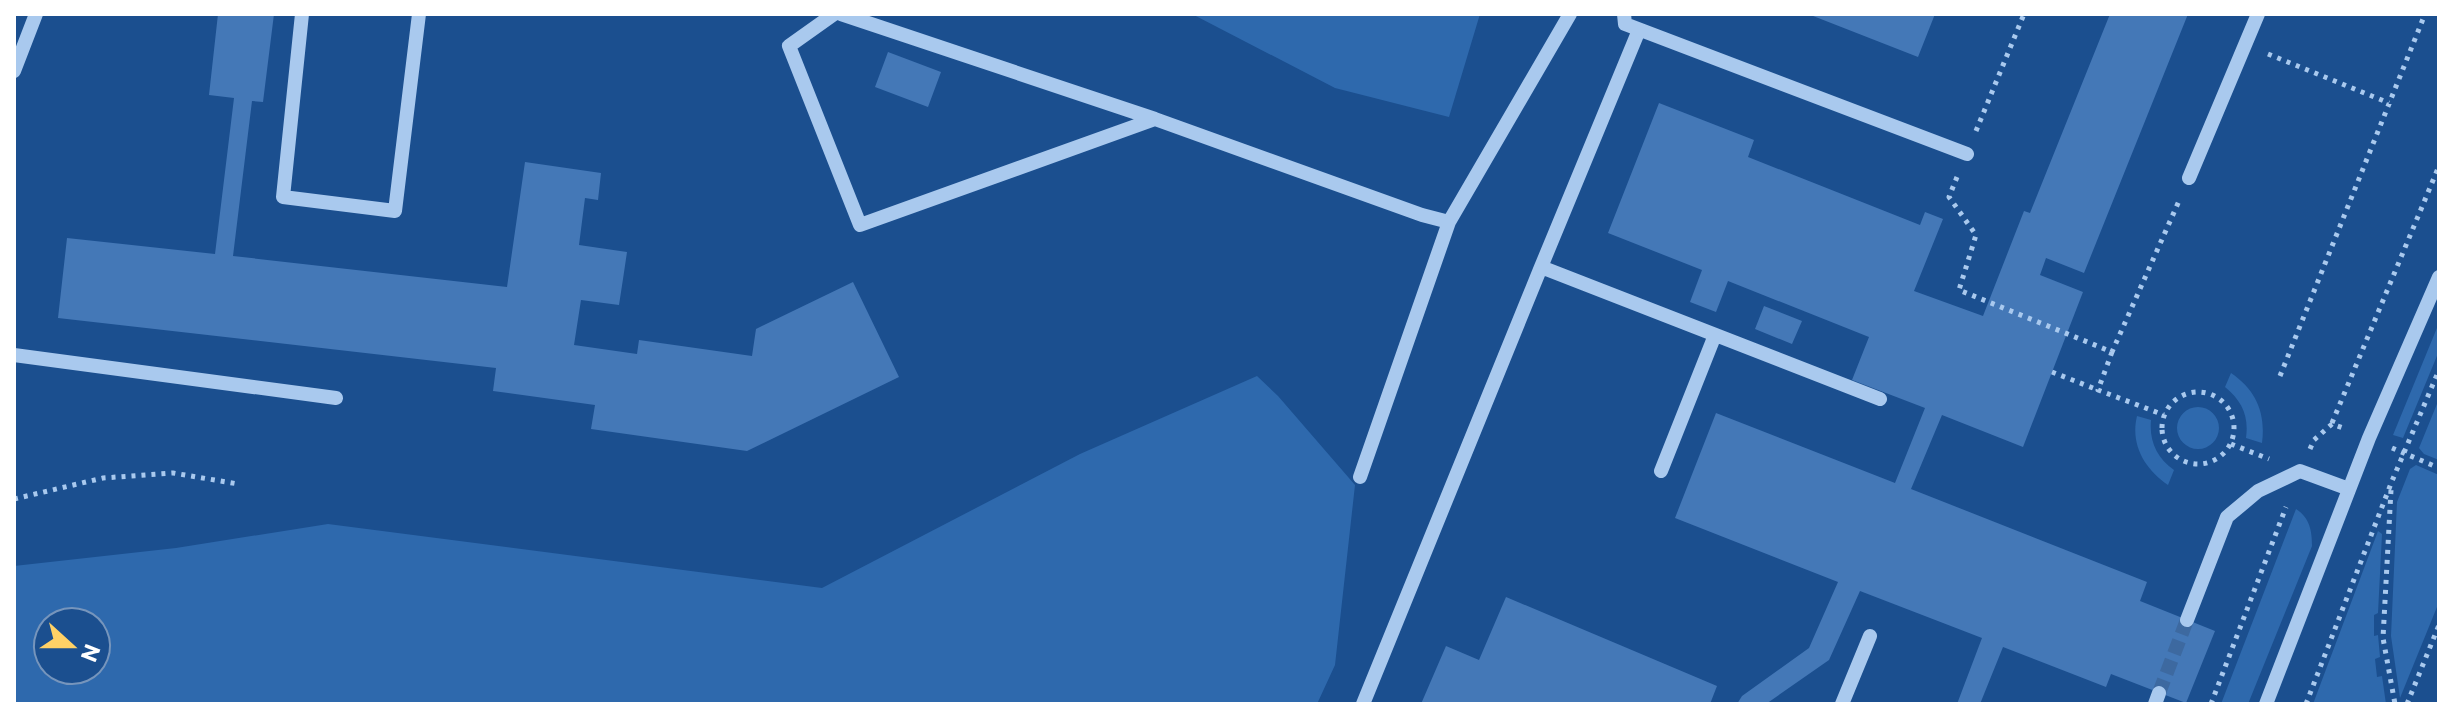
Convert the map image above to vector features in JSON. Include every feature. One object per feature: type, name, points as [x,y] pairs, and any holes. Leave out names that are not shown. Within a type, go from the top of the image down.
[{"type":"lane","points":[[14,71],[36,14]]},
{"type":"lane","points":[[302,14],[283,197],[395,211],[419,14]]},
{"type":"lane","points":[[834,14],[789,46],[860,225],[1155,119]]},
{"type":"lane","points":[[841,14],[1449,222]]},
{"type":"lane","points":[[1360,477],[1449,222],[1570,14]]},
{"type":"lane","points":[[1624,14],[1625,24],[1639,30],[1967,154]]},
{"type":"lane","points":[[2189,178],[2258,14]]},
{"type":"lane","points":[[1363,704],[1639,30]]},
{"type":"lane","points":[[1541,267],[1880,399]]},
{"type":"lane","points":[[2266,704],[2349,489],[2439,277]]},
{"type":"lane","points":[[1661,471],[1715,335]]},
{"type":"lane","points":[[14,355],[336,398]]},
{"type":"lane","points":[[2187,620],[2227,517],[2258,491],[2300,471],[2349,489]]},
{"type":"lane","points":[[1842,704],[1870,636]]},
{"type":"path","points":[[2024,14],[1949,197],[1976,235],[1959,290],[2112,352]]},
{"type":"path","points":[[2280,376],[2425,14]]},
{"type":"path","points":[[2245,45],[2389,103]]},
{"type":"path","points":[[2211,704],[2300,471],[2314,440],[2332,424],[2439,166]]},
{"type":"path","points":[[2098,390],[2189,178]]},
{"type":"path","points":[[2052,372],[2164,415]]},
{"type":"path","points":[[2306,704],[2392,481],[2438,373]]},
{"type":"path","points":[[2190,392],[2213,394],[2230,409],[2235,421],[2231,444],[2216,460],[2194,464],[2184,461],[2167,447],[2162,426],[2164,415],[2170,404],[2190,392]]},
{"type":"path","points":[[2332,424],[2343,428]]},
{"type":"path","points":[[2388,447],[2439,468]]},
{"type":"path","points":[[14,499],[103,478],[173,473],[238,484]]},
{"type":"path","points":[[2392,481],[2383,638],[2395,704]]},
{"type":"path","points":[[2407,704],[2439,625]]},
{"type":"shaded area","points":[[1192,14],[1480,14],[1449,117],[1335,88]]},
{"type":"shaded area","points":[[2439,323],[2439,351],[2403,438],[2393,435]]},
{"type":"shaded area","points":[[2231,373],[2247,387],[2261,412],[2262,443],[2246,438],[2243,410],[2225,387]]},
{"type":"shaded area","points":[[1257,376],[1355,485],[1335,665],[1317,704],[14,704],[14,566],[176,548],[328,524],[822,588],[1080,454]]},
{"type":"shaded area","points":[[2439,399],[2439,460],[2424,454],[2419,448]]},
{"type":"shaded area","points":[[2198,407],[2213,413],[2219,428],[2213,443],[2198,449],[2183,443],[2177,428],[2183,413]]},
{"type":"shaded area","points":[[2137,416],[2151,420],[2155,448],[2174,470],[2168,485],[2152,472],[2141,455],[2136,437]]},
{"type":"shaded area","points":[[2416,465],[2439,475],[2439,602],[2400,698],[2391,636],[2397,502],[2410,469]]},
{"type":"shaded area","points":[[2296,509],[2309,525],[2312,546],[2248,704],[2221,704]]},
{"type":"shaded area","points":[[2378,531],[2382,534],[2374,636],[2378,635],[2380,657],[2375,659],[2377,677],[2382,676],[2386,704],[2313,704]]},
{"type":"building","points":[[218,14],[274,14],[263,102],[252,101],[233,256],[507,287],[525,162],[601,173],[598,200],[585,198],[579,245],[627,252],[619,305],[581,300],[574,345],[637,354],[639,340],[752,356],[756,329],[853,282],[899,377],[747,451],[591,429],[595,405],[493,391],[496,368],[58,318],[67,238],[215,254],[234,98],[209,95]]},
{"type":"building","points":[[1808,14],[1935,14],[1918,57]]},
{"type":"building","points":[[2110,14],[2188,14],[2084,273],[2046,258],[2040,275],[2083,292],[2023,447],[1942,415],[1911,489],[2147,582],[2140,601],[2215,631],[2186,703],[2111,674],[2106,687],[2003,647],[1980,704],[1957,704],[1982,638],[1860,591],[1829,660],[1766,704],[1737,704],[1742,696],[1809,648],[1838,582],[1675,518],[1716,413],[1895,483],[1925,408],[1852,380],[1869,337],[1728,281],[1716,312],[1690,302],[1702,270],[1608,233],[1659,103],[1754,140],[1748,157],[1920,225],[1925,212],[1943,219],[1914,291],[1983,316],[2024,211],[2030,213]]},
{"type":"building","points":[[888,52],[941,72],[928,107],[875,87]]},
{"type":"building","points":[[1764,306],[1802,321],[1792,344],[1755,329]]},
{"type":"building","points":[[1506,597],[1717,686],[1710,704],[1421,704],[1446,646],[1479,660]]},
{"type":"tunnel","points":[[2159,693],[2187,620]]}]
